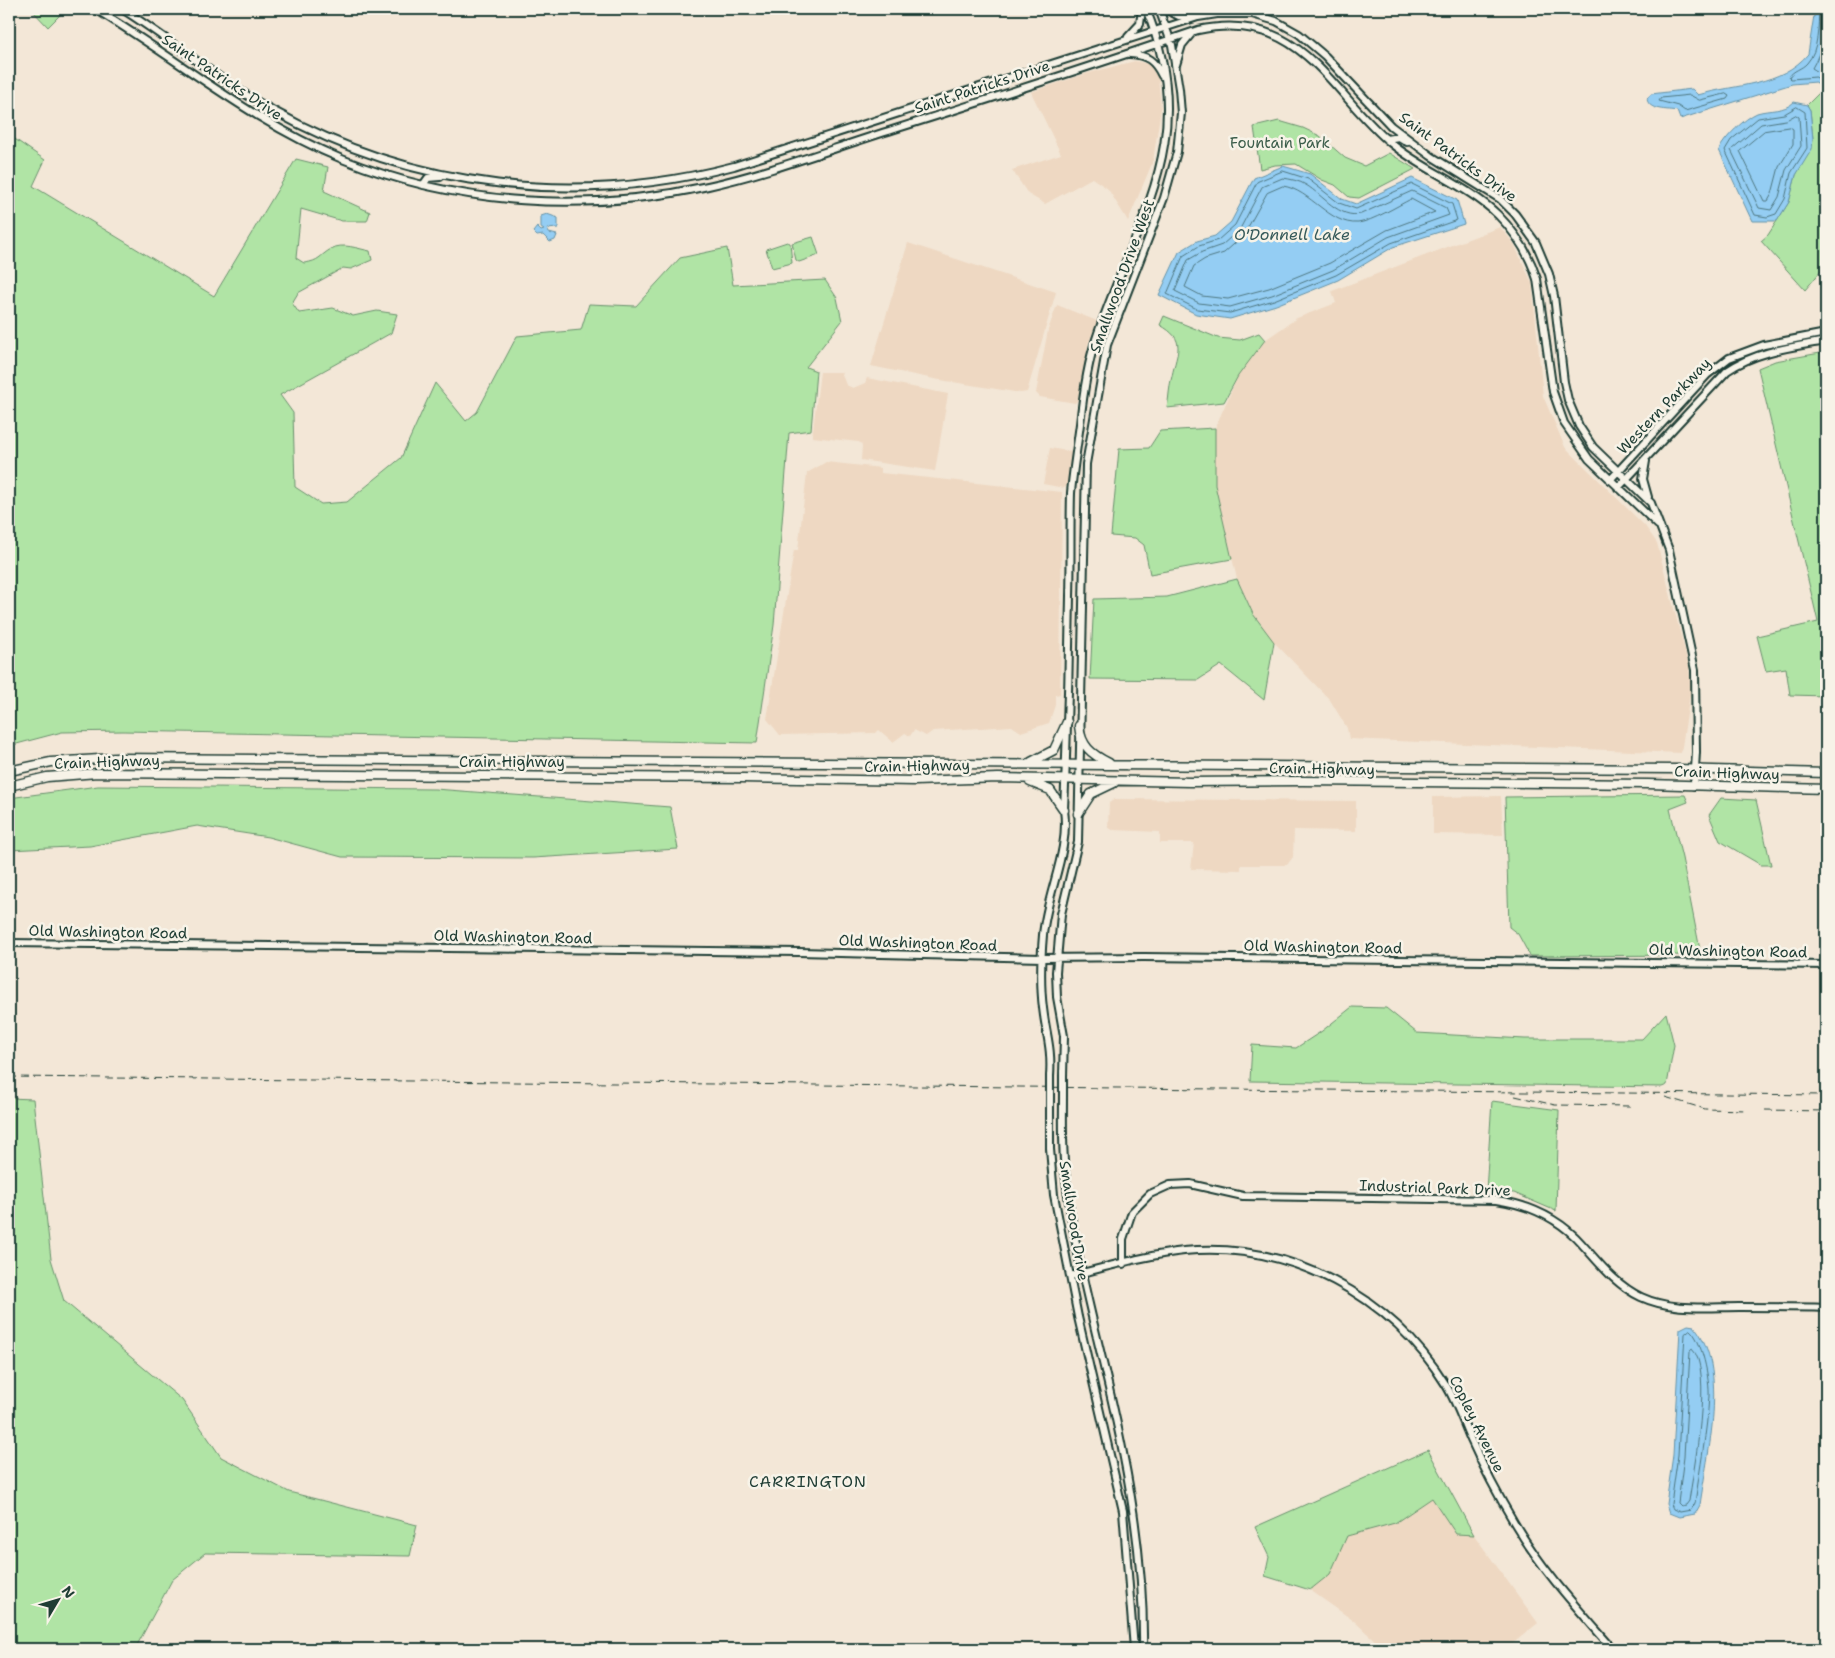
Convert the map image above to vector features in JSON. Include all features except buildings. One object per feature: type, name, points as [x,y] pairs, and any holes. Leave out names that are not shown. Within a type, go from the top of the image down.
[{"type":"highway","points":[[1027,764],[1054,750],[1067,722]]},
{"type":"highway","points":[[1079,726],[1081,740],[1086,748],[1098,758],[1113,764]]},
{"type":"highway","name":"Crain Highway","points":[[9,771],[51,762],[116,758],[1694,769],[1826,773]]},
{"type":"highway","points":[[396,776],[399,760]]},
{"type":"highway","points":[[595,776],[597,762]]},
{"type":"highway","name":"Crain Highway","points":[[9,786],[52,777],[97,773],[595,776],[915,781],[1010,778],[1121,781],[1694,786],[1826,789]]},
{"type":"highway","points":[[1010,778],[1050,790],[1064,810]]},
{"type":"highway","points":[[1078,814],[1090,794],[1121,781]]},
{"type":"main road","name":"Saint Patricks Drive","points":[[96,9],[158,48],[220,94],[281,130],[355,164],[423,185],[487,197],[549,202],[620,200],[686,191],[748,176],[1198,30],[1223,26],[1254,29],[1270,33],[1289,43],[1315,65],[1386,139],[1409,157],[1490,208],[1515,233],[1528,255],[1537,279],[1553,392],[1560,414],[1580,448],[1618,488],[1658,525]]},
{"type":"main road","name":"Saint Patricks Drive","points":[[122,9],[243,93],[296,123],[369,155],[459,179],[507,186],[575,189],[639,185],[700,175],[754,160],[1198,17],[1217,14],[1252,14],[1291,29],[1325,56],[1392,126],[1431,156],[1500,199],[1531,234],[1549,274],[1568,400],[1579,426],[1593,447],[1651,503],[1656,511],[1658,525],[1669,550],[1694,662],[1696,704],[1694,786]]},
{"type":"main road","points":[[1125,40],[1140,24],[1142,9]]},
{"type":"main road","name":"Smallwood Drive West","points":[[1066,764],[1072,493],[1082,411],[1095,340],[1153,193],[1161,166],[1168,113],[1166,83],[1158,43],[1146,9]]},
{"type":"main road","name":"Smallwood Drive West","points":[[1078,764],[1084,492],[1089,443],[1107,344],[1172,176],[1181,113],[1176,66],[1167,26],[1159,9]]},
{"type":"main road","points":[[1165,9],[1179,16],[1198,17]]},
{"type":"main road","points":[[1176,66],[1182,45],[1198,30]]},
{"type":"main road","points":[[1126,54],[1141,55],[1150,59],[1158,67],[1166,83]]},
{"type":"main road","points":[[1386,139],[1399,138],[1426,156],[1431,156]]},
{"type":"main road","points":[[423,185],[425,180],[434,176],[459,179]]},
{"type":"main road","name":"Western Parkway","points":[[1610,480],[1707,375],[1729,358],[1764,344],[1826,333]]},
{"type":"main road","name":"Western Parkway","points":[[1618,488],[1719,378],[1734,366],[1772,351],[1826,341]]},
{"type":"main road","points":[[1648,457],[1643,469],[1643,479],[1651,503]]},
{"type":"main road","name":"Smallwood Drive","points":[[1066,764],[1064,810],[1066,827],[1062,851],[1048,902],[1042,958],[1043,1008],[1051,1050],[1051,1169],[1070,1276],[1123,1511],[1134,1649]]},
{"type":"main road","name":"Smallwood Drive","points":[[1078,764],[1078,842],[1060,914],[1057,958],[1056,997],[1064,1036],[1065,1172],[1081,1273],[1123,1452],[1133,1508],[1140,1566],[1143,1649]]},
{"type":"main road","name":"Old Washington Road","points":[[9,944],[799,952],[1042,958],[1826,965]]},
{"type":"main road","name":"Industrial Park Drive","points":[[1123,1264],[1123,1239],[1132,1212],[1150,1194],[1170,1185],[1190,1184],[1243,1196],[1496,1200],[1527,1207],[1556,1221],[1575,1236],[1615,1280],[1630,1291],[1651,1301],[1694,1307],[1826,1308]]},
{"type":"main road","name":"Copley Avenue","points":[[1070,1276],[1158,1255],[1186,1251],[1218,1250],[1252,1253],[1289,1262],[1344,1285],[1377,1308],[1407,1334],[1438,1372],[1459,1409],[1484,1468],[1516,1526],[1550,1574],[1613,1649]]},
{"type":"shaded area","points":[[1135,61],[1148,64],[1158,76],[1161,108],[1153,161],[1128,221],[1108,189],[1092,178],[1045,204],[1028,194],[1012,170],[1061,154],[1031,92],[1085,74]]},
{"type":"shaded area","points":[[1500,227],[1514,244],[1532,283],[1543,396],[1565,447],[1645,526],[1657,543],[1689,667],[1691,688],[1681,753],[1349,739],[1347,728],[1330,700],[1274,642],[1253,614],[1237,579],[1215,485],[1215,428],[1238,376],[1265,340],[1297,318],[1336,303],[1332,291]]},
{"type":"shaded area","points":[[908,243],[1056,292],[1027,392],[1021,393],[934,379],[871,366]]},
{"type":"shaded area","points":[[1057,305],[1097,321],[1088,345],[1078,400],[1075,403],[1040,397],[1036,393],[1048,330]]},
{"type":"shaded area","points":[[820,372],[841,372],[846,385],[853,388],[865,383],[867,378],[948,394],[935,471],[861,460],[862,445],[859,442],[812,437]]},
{"type":"shaded area","points":[[1050,448],[1072,452],[1068,485],[1064,488],[1043,484]]},
{"type":"shaded area","points":[[826,462],[881,468],[881,473],[1062,492],[1060,694],[1055,695],[1055,705],[1049,723],[1021,732],[1012,726],[933,731],[926,736],[914,730],[910,736],[905,733],[893,742],[879,730],[876,733],[780,735],[767,719],[794,550],[798,550],[807,473]]},
{"type":"shaded area","points":[[1501,796],[1503,835],[1433,834],[1433,797]]},
{"type":"shaded area","points":[[1115,799],[1356,801],[1356,831],[1294,830],[1293,857],[1287,865],[1241,865],[1241,870],[1191,869],[1194,843],[1160,843],[1160,832],[1113,830],[1108,828],[1109,803]]},
{"type":"shaded area","points":[[1432,1498],[1456,1534],[1474,1535],[1538,1623],[1506,1649],[1384,1649],[1354,1621],[1310,1590],[1330,1574],[1346,1536],[1395,1523]]},
{"type":"green space","points":[[31,9],[61,9],[64,11],[48,27]]},
{"type":"green space","points":[[1822,90],[1826,94],[1826,265],[1805,290],[1761,241],[1768,235],[1789,202],[1796,175],[1813,139],[1810,110],[1807,105]]},
{"type":"green space","name":"Fountain Park","points":[[1279,121],[1303,128],[1320,136],[1345,158],[1364,166],[1389,153],[1415,169],[1359,198],[1349,197],[1335,185],[1322,180],[1296,164],[1275,165],[1260,169],[1254,127]]},
{"type":"green space","points":[[9,135],[45,160],[33,186],[214,296],[296,159],[328,167],[324,191],[370,212],[367,221],[342,221],[301,209],[296,258],[304,263],[309,262],[316,260],[335,247],[345,246],[370,251],[372,260],[351,269],[343,268],[298,293],[292,303],[299,313],[333,308],[353,316],[377,311],[397,314],[391,333],[280,395],[293,413],[295,487],[321,504],[347,502],[401,458],[435,383],[466,421],[477,412],[517,336],[581,330],[589,304],[636,306],[680,258],[727,248],[733,285],[825,280],[837,298],[842,321],[806,367],[816,371],[811,430],[789,433],[774,625],[757,743],[123,731],[62,732],[9,746]]},
{"type":"green space","points":[[813,237],[819,255],[799,262],[796,260],[792,243]]},
{"type":"green space","points":[[787,242],[790,243],[792,263],[772,268],[766,249]]},
{"type":"green space","points":[[1164,316],[1218,338],[1240,340],[1259,333],[1265,340],[1238,376],[1224,402],[1167,408],[1178,347],[1174,336],[1160,325]]},
{"type":"green space","points":[[1826,352],[1826,696],[1790,695],[1786,668],[1766,671],[1757,636],[1818,622],[1758,368],[1775,361]]},
{"type":"green space","points":[[1215,428],[1215,485],[1232,559],[1150,574],[1144,545],[1135,538],[1111,536],[1119,449],[1149,448],[1160,431]]},
{"type":"green space","points":[[1237,579],[1253,614],[1274,642],[1264,700],[1221,665],[1198,680],[1090,679],[1094,599],[1167,597]]},
{"type":"green space","points":[[98,786],[435,789],[670,807],[678,849],[533,858],[342,857],[268,837],[197,826],[90,846],[9,850],[9,798]]},
{"type":"green space","points":[[1685,795],[1688,802],[1670,809],[1682,858],[1701,955],[1530,956],[1518,934],[1509,927],[1505,797]]},
{"type":"green space","points":[[1721,798],[1756,800],[1771,865],[1761,865],[1720,841],[1709,815]]},
{"type":"green space","points":[[1352,1007],[1386,1008],[1417,1033],[1525,1039],[1642,1039],[1666,1013],[1674,1045],[1667,1085],[1662,1087],[1250,1081],[1252,1045],[1296,1048],[1322,1031]]},
{"type":"green space","points":[[9,1098],[33,1099],[51,1259],[64,1301],[182,1400],[221,1457],[289,1492],[417,1525],[410,1556],[205,1553],[172,1580],[135,1649],[9,1649]]},
{"type":"green space","points":[[1492,1101],[1559,1110],[1556,1211],[1514,1193],[1486,1191]]},
{"type":"green space","points":[[1428,1450],[1474,1535],[1456,1534],[1432,1498],[1395,1523],[1347,1536],[1330,1574],[1310,1590],[1265,1576],[1269,1557],[1255,1527]]},
{"type":"water","points":[[1815,9],[1826,9],[1826,94],[1816,82],[1792,84],[1680,119],[1677,111],[1655,108],[1648,103],[1647,99],[1651,94],[1692,89],[1698,95],[1757,82],[1785,72],[1808,54]]},
{"type":"water","points":[[1794,102],[1807,105],[1810,110],[1813,139],[1812,149],[1796,175],[1789,202],[1777,221],[1752,221],[1719,150],[1730,134],[1752,116],[1757,113],[1786,107]]},
{"type":"water","name":"O'Donnell Lake","points":[[1283,166],[1310,174],[1342,199],[1356,204],[1412,178],[1457,200],[1464,224],[1393,247],[1338,280],[1276,305],[1230,319],[1196,314],[1159,295],[1179,252],[1197,241],[1215,236],[1231,222],[1254,178]]},
{"type":"water","points":[[547,214],[558,218],[558,228],[547,229],[549,233],[557,235],[555,240],[550,242],[543,235],[537,236],[533,232],[537,227],[541,231],[544,230],[541,228],[541,216]]},
{"type":"water","points":[[1688,1325],[1694,1326],[1705,1344],[1711,1365],[1714,1388],[1713,1412],[1700,1505],[1695,1514],[1679,1517],[1669,1513],[1666,1504],[1673,1455],[1680,1329]]},
{"type":"railway","points":[[9,1077],[1826,1095]]},
{"type":"railway","points":[[1515,1096],[1555,1105],[1631,1106]]},
{"type":"railway","points":[[1665,1097],[1705,1109],[1747,1110]]},
{"type":"railway","points":[[1765,1110],[1826,1111]]},
{"type":"district","name":"CARRINGTON","points":[[808,1481]]}]
